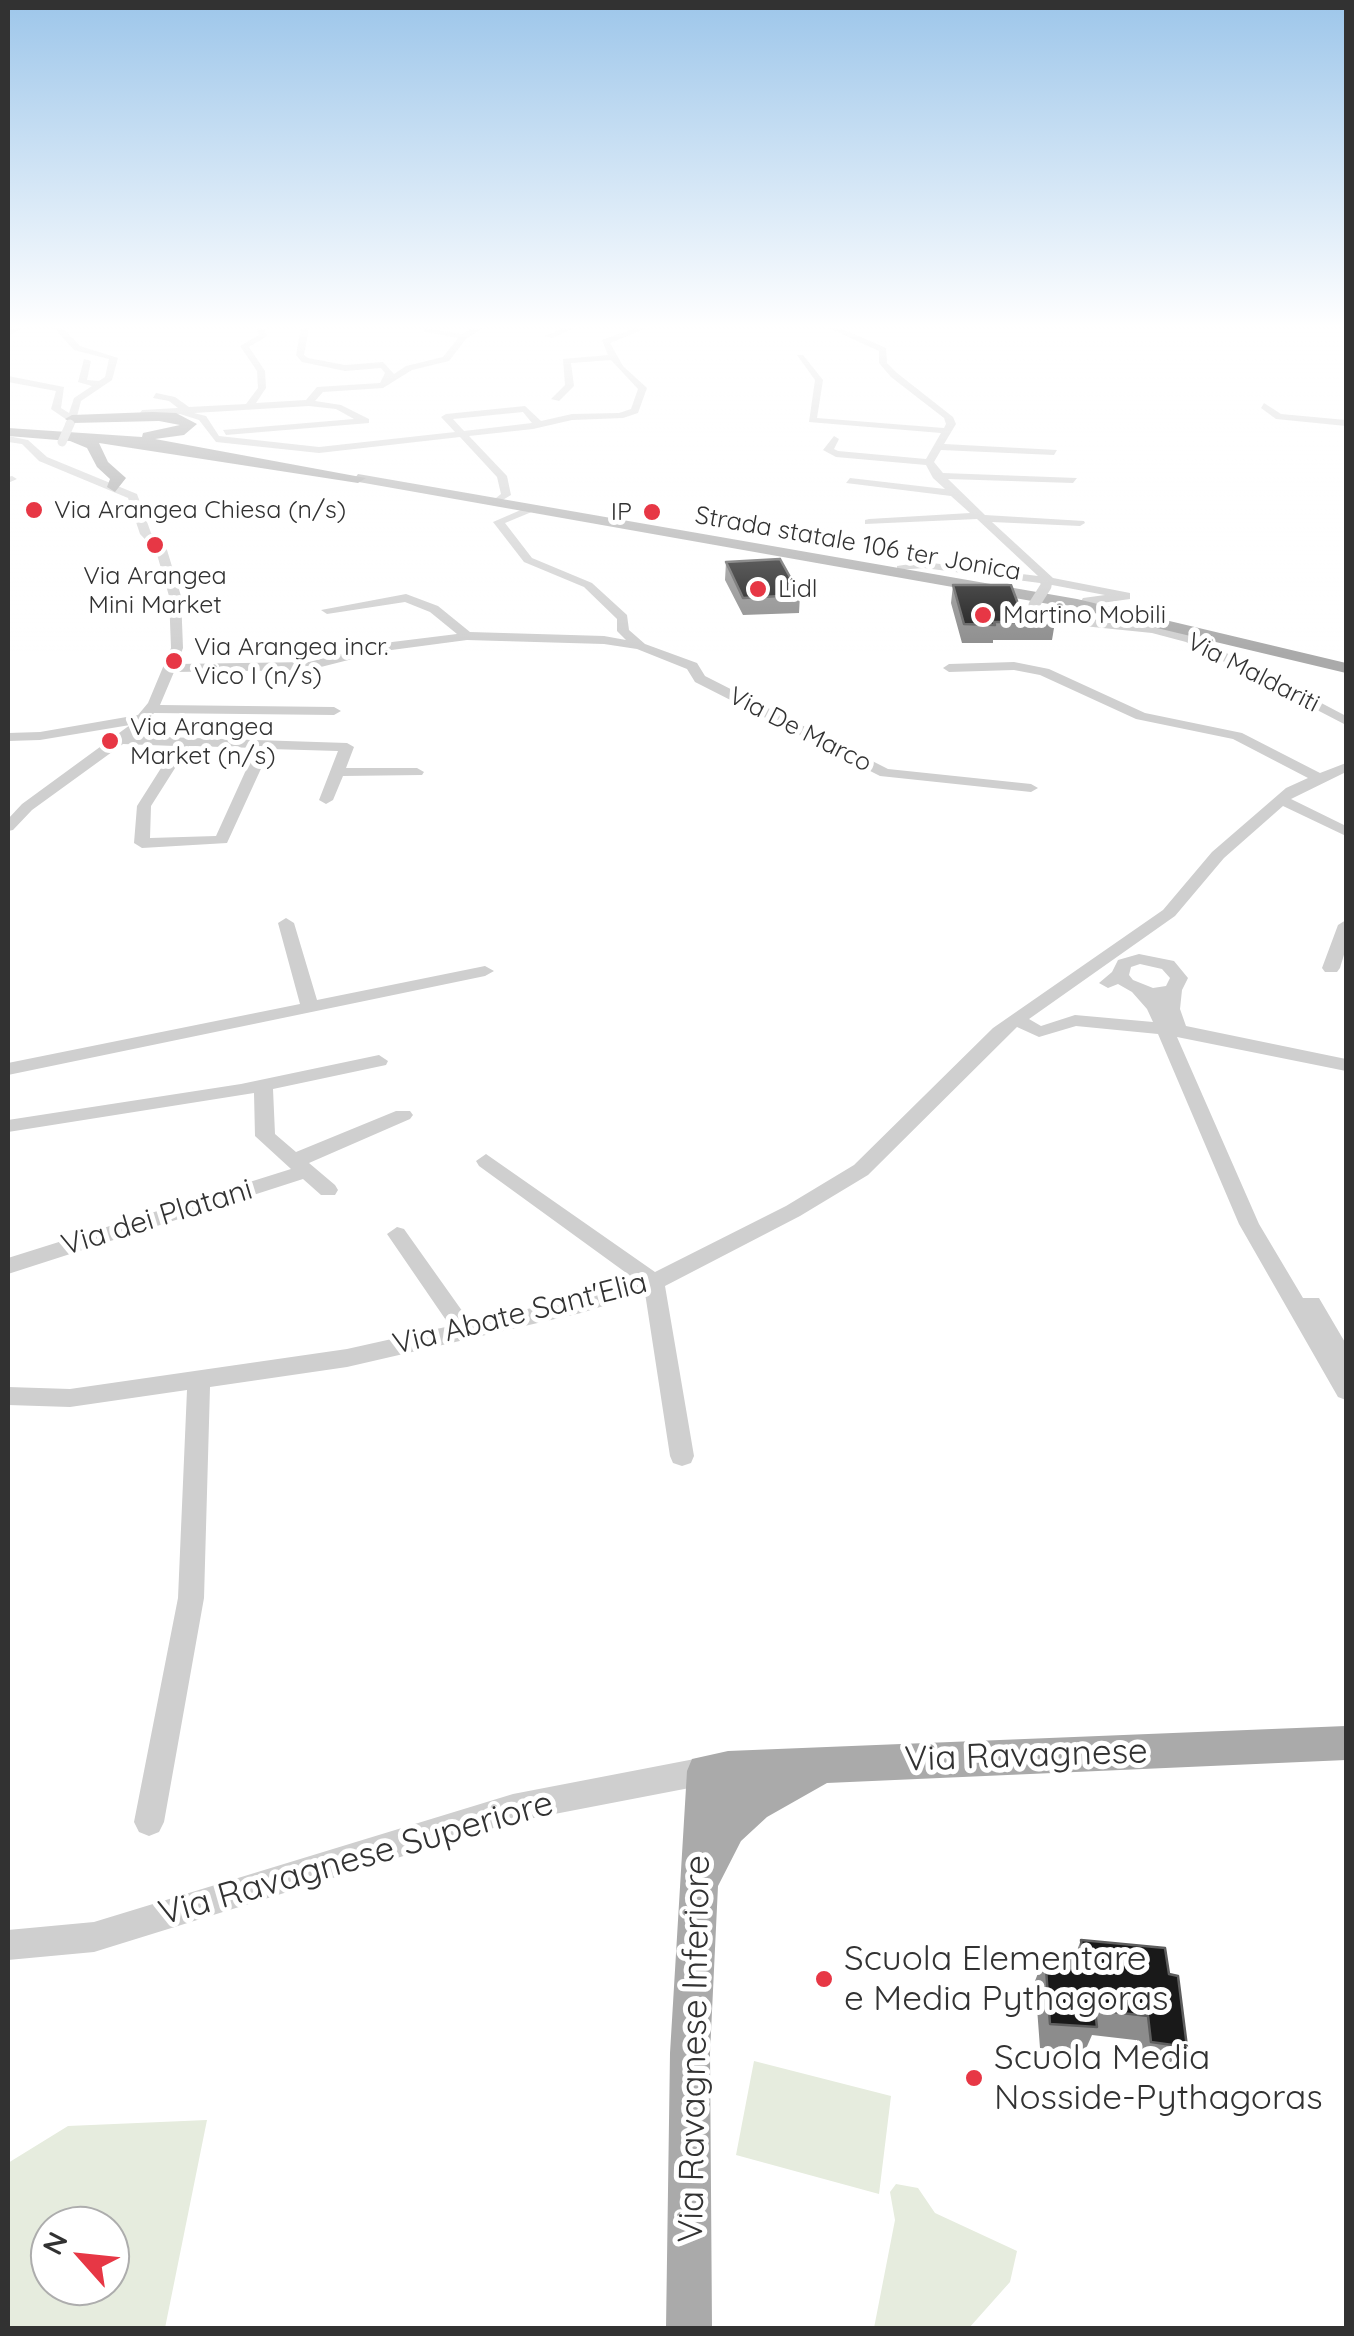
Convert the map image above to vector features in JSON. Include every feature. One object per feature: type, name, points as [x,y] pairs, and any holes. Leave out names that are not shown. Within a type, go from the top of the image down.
[{"type":"highway","points":[[82,436],[93,445],[92,469]]},
{"type":"highway","points":[[119,436],[361,476]]},
{"type":"highway","points":[[122,436],[232,451],[361,476]]},
{"type":"highway","points":[[202,436],[205,441],[232,451]]},
{"type":"highway","points":[[92,469],[132,447],[179,447]]},
{"type":"highway","points":[[92,469],[118,478],[115,487]]},
{"type":"main road","name":"Strada statale 106 ter Jonica","points":[[361,476],[1087,601],[1346,660]]},
{"type":"main road","name":"Strada statale 106 ter Jonica","points":[[361,476],[1106,610],[1346,668]]},
{"type":"main road","name":"Via Ravagnese","points":[[716,1769],[1346,1743]]},
{"type":"main road","points":[[726,1836],[754,1806],[827,1764]]},
{"type":"main road","points":[[695,1889],[742,1803],[740,1782],[716,1769]]},
{"type":"main road","name":"Via Ravagnese Inferiore","points":[[690,2328],[695,1889],[716,1769]]},
{"type":"street","points":[[14,436],[42,459],[92,469]]},
{"type":"street","points":[[66,436],[59,454],[92,469]]},
{"type":"street","points":[[217,436],[233,442],[319,450],[415,436]]},
{"type":"street","points":[[462,436],[502,476],[506,495],[501,498]]},
{"type":"street","points":[[837,436],[828,450],[836,454],[929,462]]},
{"type":"street","points":[[929,462],[945,436]]},
{"type":"street","points":[[937,447],[1054,452]]},
{"type":"street","points":[[929,462],[937,476],[1048,584]]},
{"type":"street","points":[[937,476],[1073,480]]},
{"type":"street","points":[[850,481],[954,493]]},
{"type":"street","points":[[8,827],[26,808],[121,740],[147,713],[173,668],[178,648],[175,596],[161,550],[146,534],[133,496],[115,487]]},
{"type":"street","points":[[530,508],[498,522],[528,560],[588,585],[622,618],[623,631],[640,646]]},
{"type":"street","points":[[869,522],[982,517],[1080,522]]},
{"type":"street","points":[[901,568],[924,566],[1126,596],[1087,601]]},
{"type":"street","name":"Via Maldariti","points":[[1048,584],[1031,610],[1044,618],[1153,629],[1190,639],[1346,720]]},
{"type":"street","points":[[327,610],[406,598],[434,608],[468,636]]},
{"type":"street","name":"Via De Marco","points":[[173,668],[309,666],[384,647],[468,636],[581,638],[640,646],[692,666],[700,679],[885,773],[1031,788]]},
{"type":"street","points":[[949,668],[1014,666],[1044,672],[1128,712],[1238,736],[1319,778]]},
{"type":"street","points":[[8,737],[40,736],[147,713],[334,711]]},
{"type":"street","points":[[121,740],[182,746],[347,747],[326,800]]},
{"type":"street","points":[[182,746],[144,806],[142,844],[222,840],[264,746]]},
{"type":"street","name":"Via Abate Sant'Elia","points":[[8,1396],[70,1398],[347,1358],[580,1305],[654,1282],[793,1211],[861,1170],[1016,1019],[1169,912],[1218,856],[1282,800],[1346,766]]},
{"type":"street","points":[[338,772],[418,772]]},
{"type":"street","points":[[1282,800],[1346,832]]},
{"type":"street","points":[[286,923],[310,1007]]},
{"type":"street","points":[[1331,968],[1346,925]]},
{"type":"street","points":[[1145,931],[1148,960]]},
{"type":"street","points":[[1171,1030],[1173,990],[1180,978],[1148,960],[1124,964],[1124,983],[1150,1000],[1171,1030],[1246,1205],[1346,1391]]},
{"type":"street","points":[[8,1068],[486,971]]},
{"type":"street","name":"Via Abate Sant'Elia","points":[[1058,991],[1124,983],[1173,990]]},
{"type":"street","points":[[1016,1019],[1040,1032],[1075,1020],[1171,1030],[1346,1065]]},
{"type":"street","points":[[8,1126],[262,1085],[380,1061]]},
{"type":"street","points":[[262,1085],[265,1136],[328,1190]]},
{"type":"street","name":"Via dei Platani","points":[[8,1266],[300,1166],[403,1115]]},
{"type":"street","points":[[486,1161],[654,1282],[682,1456]]},
{"type":"street","points":[[1246,1205],[1344,1353]]},
{"type":"street","points":[[397,1234],[465,1331]]},
{"type":"street","points":[[149,1822],[191,1598],[200,1380]]},
{"type":"street","name":"Via Ravagnese Superiore","points":[[8,1945],[94,1937],[513,1808],[716,1769]]},
{"type":"shaded area","points":[[754,2061],[891,2096],[879,2194],[736,2155]]},
{"type":"shaded area","points":[[207,2120],[165,2328],[8,2328],[8,2163],[68,2126]]},
{"type":"shaded area","points":[[896,2184],[918,2188],[935,2213],[1017,2251],[1010,2282],[969,2328],[874,2328],[895,2220],[890,2192]]},
{"type":"building","points":[[780,559],[800,595],[743,598],[726,562]]},
{"type":"building","points":[[953,585],[1011,585],[1020,609],[1050,609],[1055,622],[964,624]]},
{"type":"building","points":[[1081,1940],[1165,1948],[1169,1974],[1178,1976],[1187,2047],[1151,2042],[1148,2016],[1095,2010],[1097,2027],[1050,2024],[1045,1955],[1083,1959]]},
{"type":"place","name":"Via Arangea Chiesa (n/s)","points":[[34,510]]},
{"type":"place","name":"IP","points":[[652,512]]},
{"type":"place","name":"Via Arangea Mini Market","points":[[155,545]]},
{"type":"place","name":"Lidl","points":[[758,589]]},
{"type":"place","name":"Martino Mobili","points":[[983,615]]},
{"type":"place","name":"Via Arangea incr. Vico I (n/s)","points":[[174,661]]},
{"type":"place","name":"Via Arangea Market (n/s)","points":[[110,741]]},
{"type":"place","name":"Scuola Elementare e Media Pythagoras","points":[[824,1979]]},
{"type":"place","name":"Scuola Media Nosside-Pythagoras","points":[[974,2078]]}]
